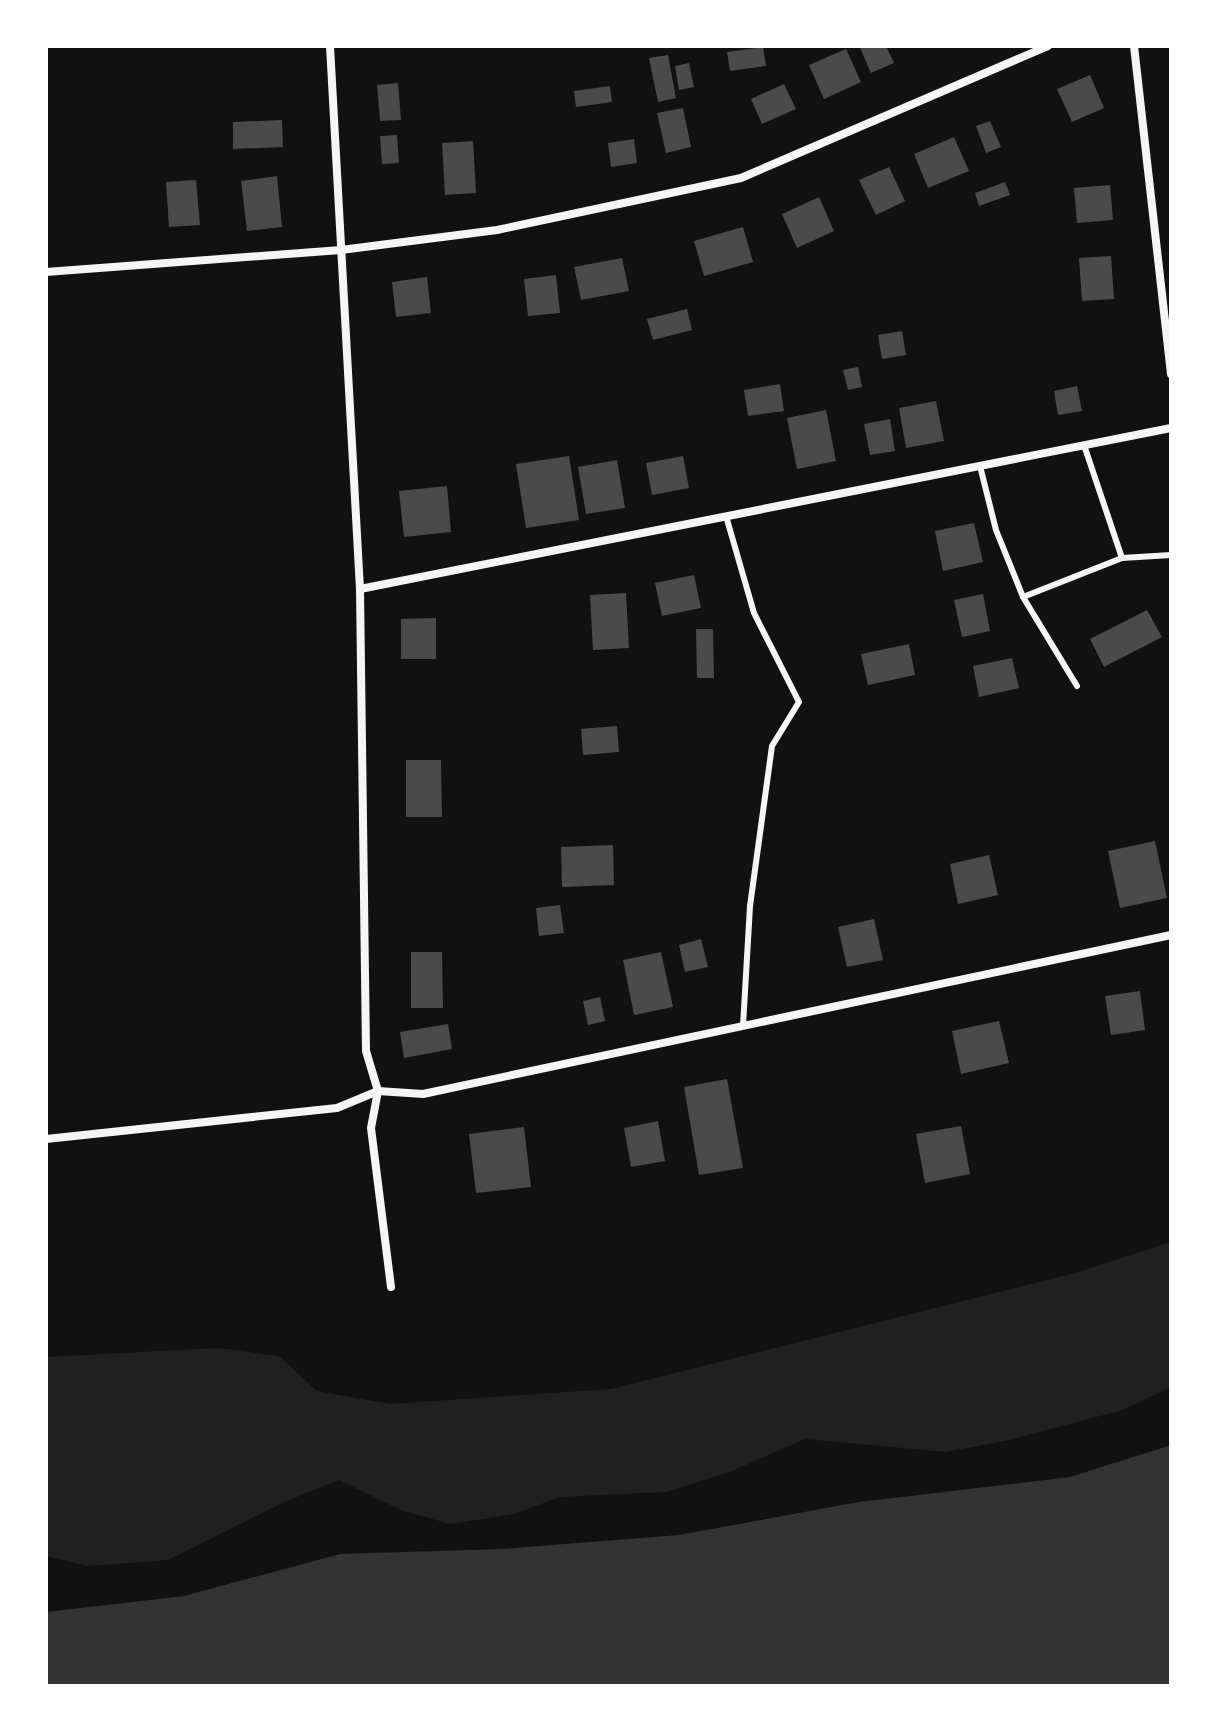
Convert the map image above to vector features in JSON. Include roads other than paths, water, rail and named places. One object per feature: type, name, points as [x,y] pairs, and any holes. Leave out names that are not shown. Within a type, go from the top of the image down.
[{"type":"street","points":[[330,46],[360,589],[366,1051],[378,1091],[371,1128],[391,1287]]},
{"type":"street","points":[[46,272],[341,250],[497,230],[741,178],[1048,46]]},
{"type":"street","points":[[1134,46],[1171,374]]},
{"type":"street","points":[[360,589],[1171,428]]},
{"type":"street","points":[[46,1139],[337,1108],[378,1091],[423,1094],[1171,935]]},
{"type":"lane","points":[[1084,445],[1122,558]]},
{"type":"lane","points":[[980,466],[996,530],[1023,597],[1077,686]]},
{"type":"lane","points":[[726,516],[754,613],[799,702],[772,746],[750,906],[743,1026]]},
{"type":"lane","points":[[1023,597],[1122,558],[1171,555]]}]
